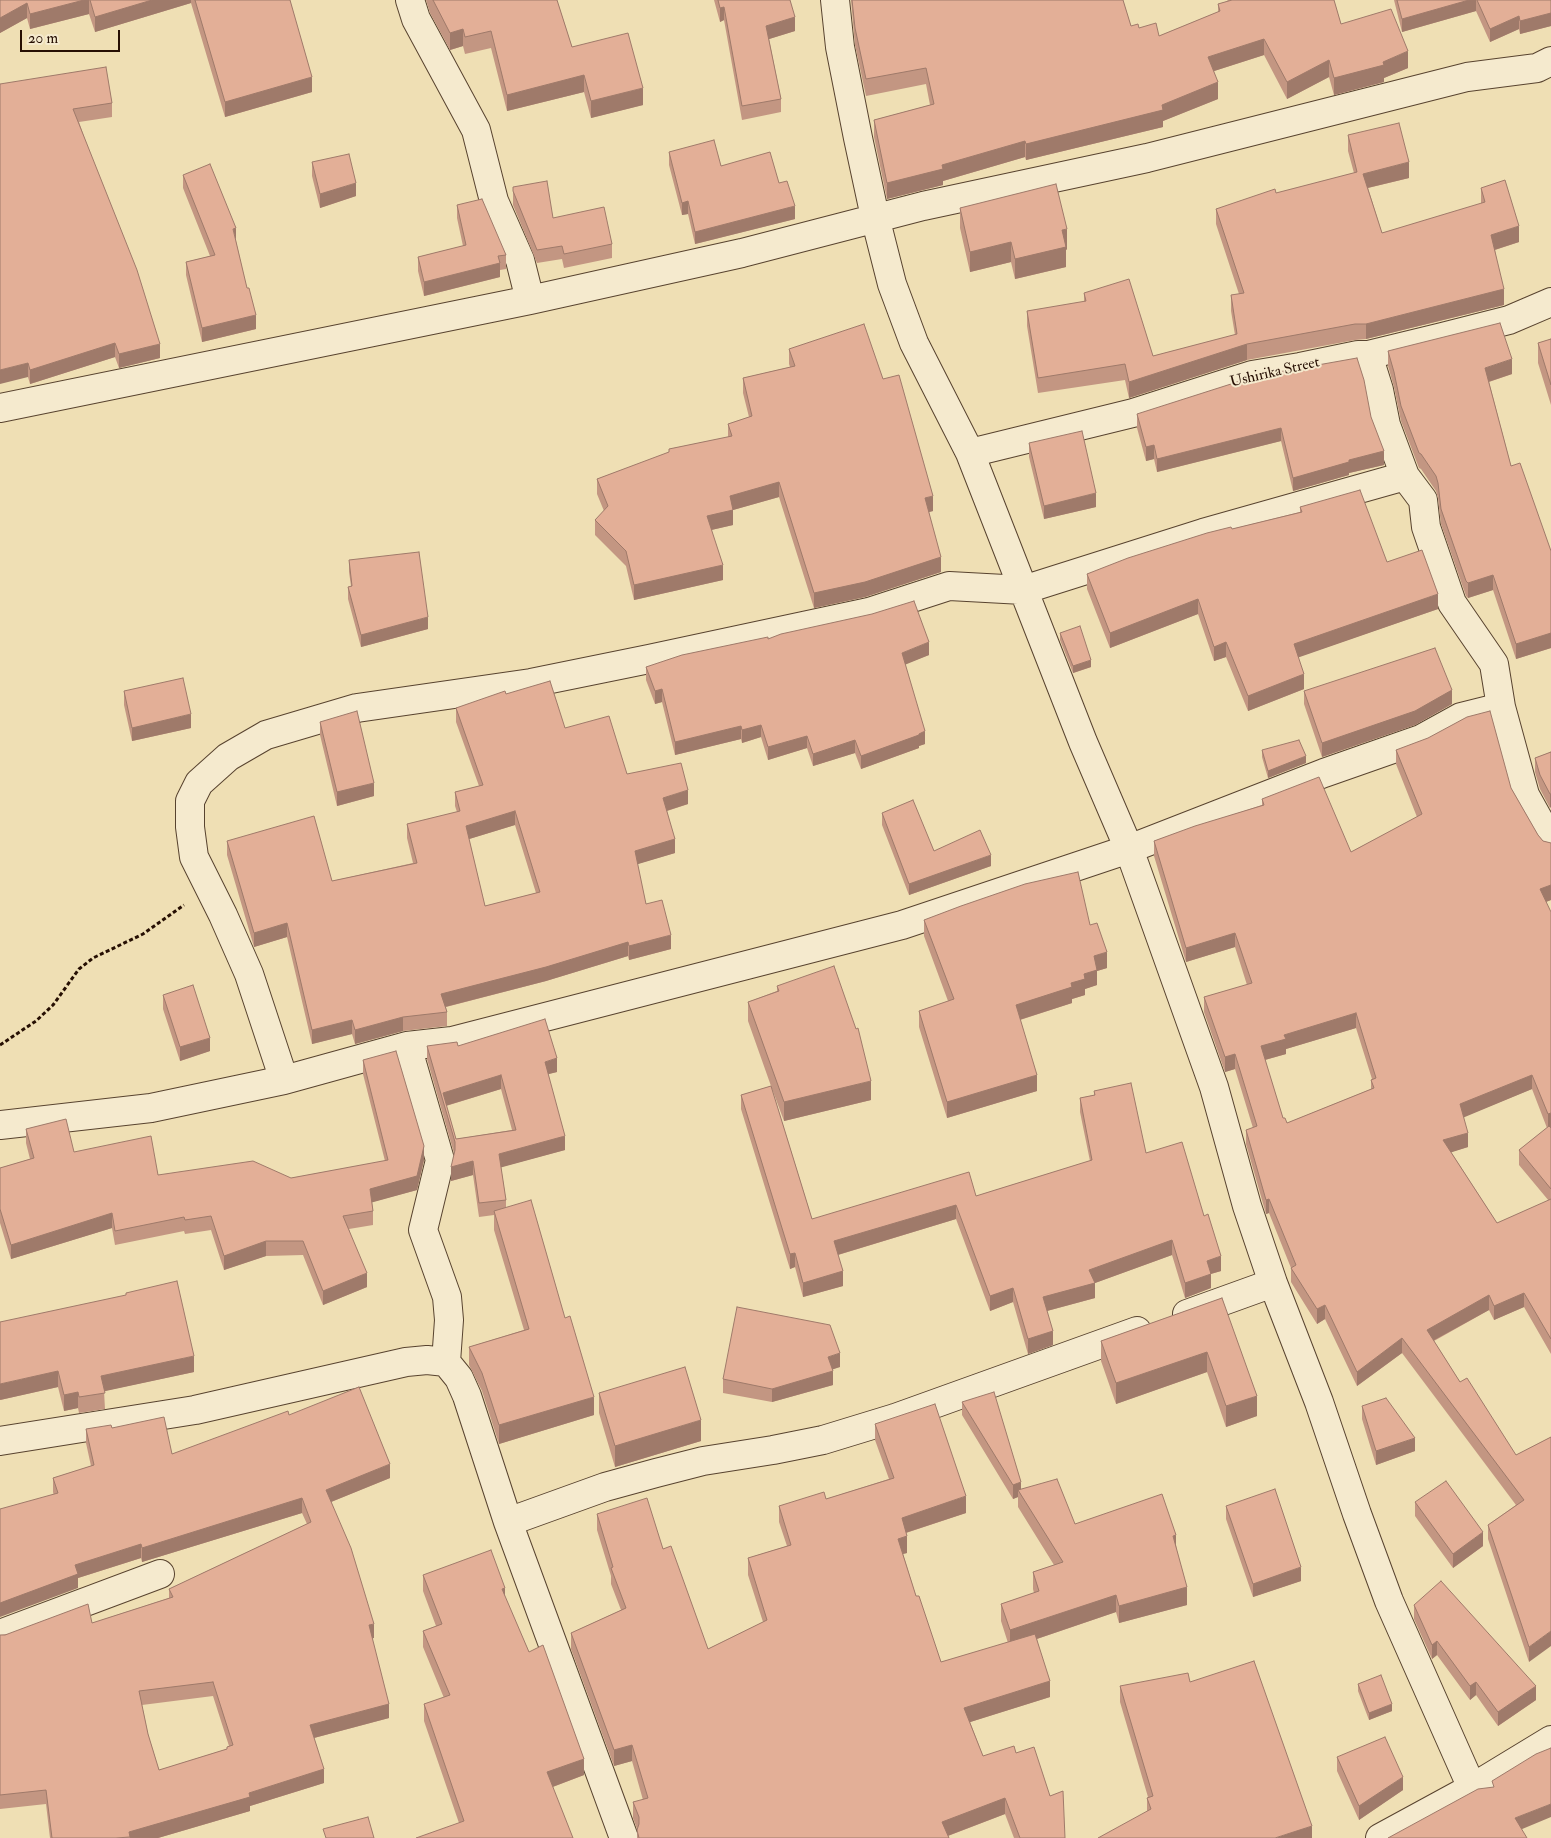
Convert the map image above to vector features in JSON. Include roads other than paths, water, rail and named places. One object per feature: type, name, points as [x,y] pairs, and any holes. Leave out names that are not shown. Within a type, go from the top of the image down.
[{"type":"street","points":[[410,0],[416,19],[476,130],[494,201],[520,260],[530,300]]},
{"type":"street","points":[[835,0],[840,47],[875,217],[892,284],[914,343],[970,453],[1083,742],[1129,849],[1214,1087],[1247,1206],[1319,1402],[1357,1514],[1389,1601],[1472,1788]]},
{"type":"street","points":[[0,408],[530,300],[742,253],[875,217],[994,189],[1147,158],[1467,77],[1537,68],[1551,61]]},
{"type":"street","name":"Ushirika Street","points":[[970,453],[1133,413],[1252,375],[1358,355],[1368,355],[1509,320],[1551,302]]},
{"type":"street","points":[[1368,355],[1379,390],[1386,425],[1406,476],[1423,500],[1426,527],[1452,603],[1494,664],[1501,707],[1525,795],[1551,842]]},
{"type":"street","points":[[284,1080],[249,974],[194,857],[190,827],[190,801],[198,783],[228,758],[266,735],[357,708],[531,682],[869,612],[949,586],[1023,590],[1203,533],[1406,476]]},
{"type":"street","points":[[0,1125],[151,1108],[284,1080],[407,1046],[452,1041],[902,925],[1129,849],[1324,772],[1421,739],[1461,717],[1501,707]]},
{"type":"street","points":[[407,1046],[440,1160],[423,1230],[447,1297],[449,1320],[446,1362],[459,1378],[467,1396],[508,1522],[624,1838]]},
{"type":"street","points":[[508,1522],[605,1487],[656,1473],[702,1461],[823,1440],[895,1418],[1274,1283]]},
{"type":"street","points":[[0,1441],[194,1410],[406,1362],[427,1360],[446,1362]]},
{"type":"street","points":[[0,1634],[160,1574]]},
{"type":"street","points":[[1380,1838],[1472,1788],[1551,1740]]}]
